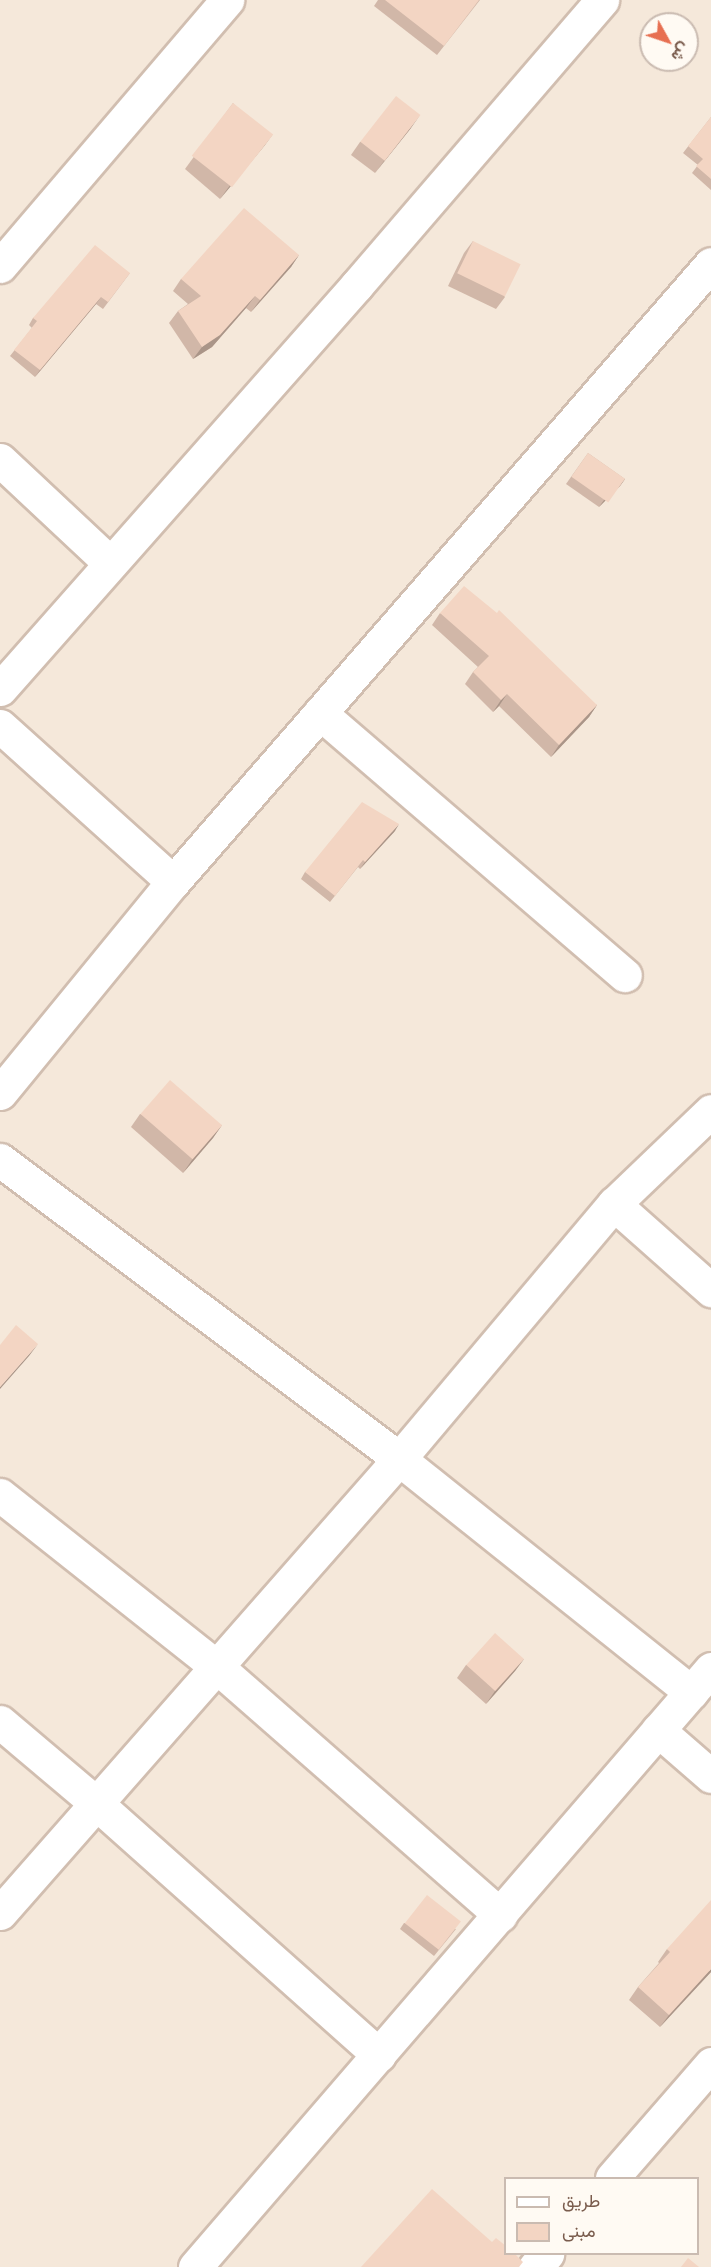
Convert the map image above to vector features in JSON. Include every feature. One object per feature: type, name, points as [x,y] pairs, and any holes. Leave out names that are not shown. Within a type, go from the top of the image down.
[{"type":"street","points":[[0,266],[227,0]]},
{"type":"street","points":[[0,689],[357,285],[602,0]]},
{"type":"street","points":[[0,1093],[173,882],[711,264]]},
{"type":"street","points":[[0,460],[110,563]]},
{"type":"street","points":[[320,713],[625,975]]},
{"type":"street","points":[[0,726],[173,882]]},
{"type":"street","points":[[0,1913],[399,1459],[614,1204],[711,1111]]},
{"type":"street","points":[[0,1160],[399,1459],[701,1680],[195,2267]]},
{"type":"street","points":[[614,1204],[711,1290]]},
{"type":"street","points":[[0,1495],[216,1666],[500,1915]]},
{"type":"street","points":[[0,1722],[96,1803],[378,2055]]},
{"type":"street","points":[[658,1730],[711,1776]]},
{"type":"street","points":[[613,2177],[711,2064]]},
{"type":"street","points":[[535,2267],[545,2255]]},
{"type":"shaded area","points":[[0,0],[711,0],[711,2267],[0,2267]]},
{"type":"building","points":[[385,0],[479,0],[444,46]]},
{"type":"building","points":[[396,96],[420,115],[385,161],[360,142]]},
{"type":"building","points":[[233,103],[273,134],[232,187],[192,156]]},
{"type":"building","points":[[711,117],[711,179],[696,166],[703,159],[688,146]]},
{"type":"building","points":[[244,208],[299,255],[260,300],[255,296],[220,335],[202,347],[178,311],[201,296],[181,279]]},
{"type":"building","points":[[473,241],[521,264],[505,297],[457,273]]},
{"type":"building","points":[[95,245],[130,273],[108,302],[101,297],[40,370],[14,350],[37,321],[33,318]]},
{"type":"building","points":[[588,453],[625,479],[608,503],[571,477]]},
{"type":"building","points":[[464,586],[497,613],[499,610],[597,705],[559,745],[507,694],[501,700],[473,672],[489,656],[440,613]]},
{"type":"building","points":[[362,802],[399,824],[365,862],[363,860],[335,896],[305,872]]},
{"type":"building","points":[[170,1080],[222,1125],[193,1159],[140,1114]]},
{"type":"building","points":[[16,1325],[38,1344],[0,1387],[0,1345]]},
{"type":"building","points":[[495,1633],[524,1659],[495,1691],[466,1665]]},
{"type":"building","points":[[427,1895],[461,1921],[439,1950],[405,1923]]},
{"type":"building","points":[[711,1900],[711,1969],[669,2015],[638,1987],[670,1952],[667,1949]]},
{"type":"building","points":[[432,2189],[492,2242],[496,2238],[504,2244],[504,2255],[516,2255],[523,2262],[519,2267],[361,2267]]},
{"type":"building","points":[[688,2258],[699,2267],[681,2267]]}]
